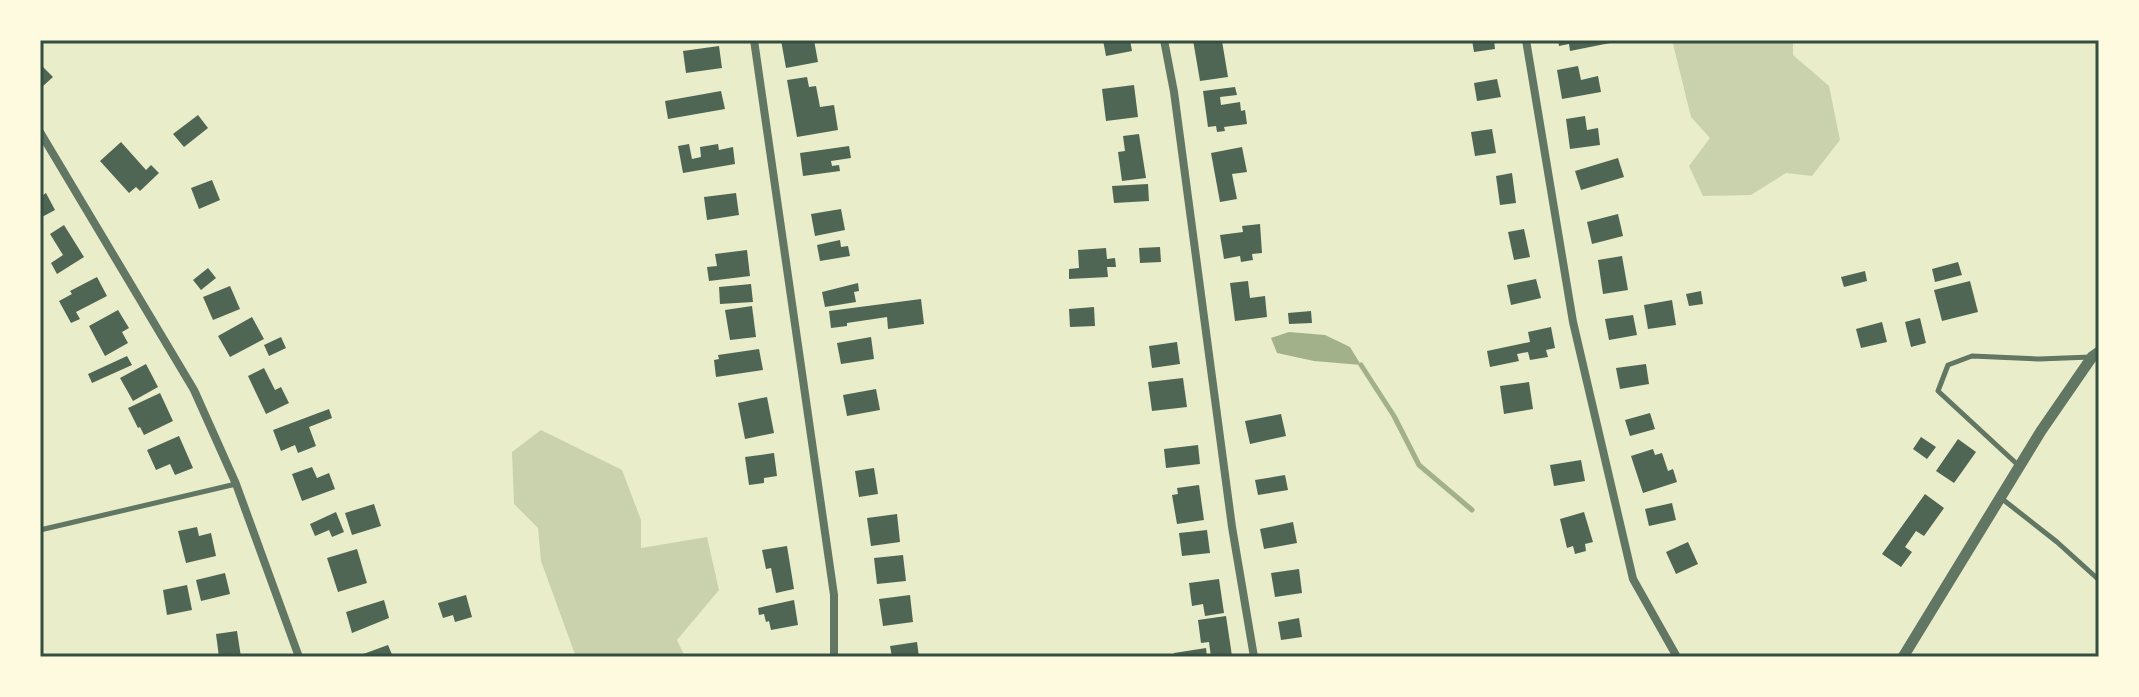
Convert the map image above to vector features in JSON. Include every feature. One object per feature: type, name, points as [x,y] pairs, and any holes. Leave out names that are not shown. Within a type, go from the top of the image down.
[{"type":"street","points":[[754,40],[834,595],[834,657]]},
{"type":"street","points":[[1164,40],[1174,92],[1232,527],[1254,657]]},
{"type":"street","points":[[1526,40],[1573,322],[1633,579],[1677,657]]},
{"type":"street","points":[[40,132],[194,390],[236,484],[299,657]]},
{"type":"street","points":[[1903,657],[2019,466],[2096,354]]},
{"type":"lane","points":[[2019,466],[1938,391],[1948,365],[1972,356],[2039,359],[2096,354]]},
{"type":"lane","points":[[41,527],[236,484]]},
{"type":"lane","points":[[2000,498],[2057,542],[2099,580]]},
{"type":"shaded area","points":[[1672,40],[1793,40],[1793,55],[1829,86],[1840,140],[1812,176],[1786,173],[1751,195],[1703,196],[1689,166],[1710,138],[1691,117]]},
{"type":"shaded area","points":[[1289,332],[1325,335],[1350,347],[1361,365],[1314,361],[1277,353],[1271,338]]},
{"type":"shaded area","points":[[541,430],[622,470],[641,520],[641,548],[707,537],[719,590],[677,640],[685,657],[576,657],[541,561],[538,528],[514,504],[512,452]]},
{"type":"building","points":[[781,40],[814,40],[818,62],[786,68]]},
{"type":"building","points":[[1103,40],[1130,40],[1132,51],[1106,56]]},
{"type":"building","points":[[1193,40],[1222,41],[1228,77],[1200,81]]},
{"type":"building","points":[[1472,40],[1494,40],[1495,49],[1474,52]]},
{"type":"building","points":[[1558,40],[1609,40],[1610,43],[1570,51],[1569,44],[1559,46]]},
{"type":"building","points":[[719,46],[722,68],[686,73],[683,51]]},
{"type":"building","points":[[40,64],[53,77],[43,86],[40,83]]},
{"type":"building","points":[[1578,66],[1581,80],[1598,76],[1601,92],[1562,99],[1557,70]]},
{"type":"building","points":[[807,77],[809,87],[816,86],[820,107],[834,105],[838,130],[797,137],[787,80]]},
{"type":"building","points":[[1497,79],[1501,97],[1477,101],[1474,83]]},
{"type":"building","points":[[1134,85],[1138,117],[1106,121],[1102,89]]},
{"type":"building","points":[[1235,87],[1237,95],[1220,97],[1221,105],[1240,102],[1247,124],[1224,127],[1225,131],[1217,132],[1216,126],[1208,127],[1203,91]]},
{"type":"building","points":[[721,91],[725,109],[668,119],[665,101]]},
{"type":"building","points":[[198,115],[208,128],[184,147],[173,134]]},
{"type":"building","points":[[1585,116],[1587,130],[1598,128],[1600,145],[1570,149],[1566,119]]},
{"type":"building","points":[[1492,129],[1496,153],[1475,156],[1471,132]]},
{"type":"building","points":[[1139,134],[1146,178],[1122,181],[1118,152],[1125,151],[1123,136]]},
{"type":"building","points":[[121,142],[146,170],[151,165],[159,173],[140,191],[136,187],[129,193],[100,161]]},
{"type":"building","points":[[689,144],[692,159],[701,157],[700,147],[718,144],[719,150],[733,147],[735,164],[683,173],[678,146]]},
{"type":"building","points":[[849,146],[851,158],[831,161],[832,166],[839,165],[840,171],[803,176],[800,153]]},
{"type":"building","points":[[1242,147],[1247,172],[1232,174],[1237,199],[1220,202],[1211,153]]},
{"type":"building","points":[[1618,158],[1624,177],[1581,190],[1575,171]]},
{"type":"building","points":[[1512,173],[1516,203],[1500,205],[1496,176]]},
{"type":"building","points":[[212,180],[220,200],[199,209],[191,188]]},
{"type":"building","points":[[1148,184],[1149,201],[1114,203],[1112,186]]},
{"type":"building","points":[[46,193],[55,210],[40,218],[40,197]]},
{"type":"building","points":[[736,193],[739,215],[707,220],[704,197]]},
{"type":"building","points":[[841,209],[845,230],[815,236],[811,214]]},
{"type":"building","points":[[1618,214],[1623,236],[1592,244],[1587,222]]},
{"type":"building","points":[[1260,224],[1262,253],[1252,254],[1253,260],[1241,262],[1240,256],[1224,259],[1220,235],[1243,232],[1242,226]]},
{"type":"building","points":[[64,225],[84,257],[57,274],[51,263],[63,255],[50,234]]},
{"type":"building","points":[[1524,229],[1530,257],[1514,260],[1508,232]]},
{"type":"building","points":[[840,240],[841,247],[848,246],[850,256],[820,261],[817,245]]},
{"type":"building","points":[[1160,247],[1161,262],[1140,263],[1139,248]]},
{"type":"building","points":[[1106,248],[1107,259],[1115,258],[1116,267],[1107,267],[1108,277],[1069,279],[1069,269],[1079,268],[1078,250]]},
{"type":"building","points":[[747,250],[750,276],[709,281],[707,267],[717,266],[715,254]]},
{"type":"building","points":[[1622,256],[1628,290],[1603,294],[1598,260]]},
{"type":"building","points":[[1958,262],[1962,275],[1935,282],[1932,269]]},
{"type":"building","points":[[208,268],[216,278],[201,290],[193,280]]},
{"type":"building","points":[[1865,271],[1867,281],[1844,287],[1841,277]]},
{"type":"building","points":[[97,277],[107,296],[76,312],[80,319],[71,323],[59,301],[72,294],[70,291]]},
{"type":"building","points":[[1536,279],[1541,298],[1511,305],[1507,285]]},
{"type":"building","points":[[1248,281],[1250,298],[1265,296],[1267,317],[1235,321],[1230,283]]},
{"type":"building","points":[[1970,281],[1978,312],[1942,321],[1934,290]]},
{"type":"building","points":[[858,283],[859,291],[854,292],[856,302],[825,307],[822,292]]},
{"type":"building","points":[[751,284],[753,302],[720,304],[719,287]]},
{"type":"building","points":[[230,286],[240,309],[213,320],[203,297]]},
{"type":"building","points":[[1701,291],[1703,304],[1689,306],[1686,294]]},
{"type":"building","points":[[921,299],[924,324],[888,329],[887,317],[831,328],[829,311]]},
{"type":"building","points":[[1672,300],[1676,325],[1648,329],[1644,305]]},
{"type":"building","points":[[752,306],[756,337],[730,340],[725,310]]},
{"type":"building","points":[[1094,307],[1095,326],[1070,327],[1069,309]]},
{"type":"building","points":[[118,310],[129,328],[122,332],[128,343],[105,356],[89,326]]},
{"type":"building","points":[[1311,311],[1312,323],[1289,324],[1288,313]]},
{"type":"building","points":[[1633,315],[1637,335],[1609,340],[1605,319]]},
{"type":"building","points":[[252,317],[264,339],[230,357],[218,336]]},
{"type":"building","points":[[1920,318],[1926,343],[1911,347],[1905,322]]},
{"type":"building","points":[[1882,322],[1887,342],[1861,348],[1856,329]]},
{"type":"building","points":[[1551,327],[1555,348],[1546,350],[1548,357],[1530,360],[1528,352],[1517,354],[1519,361],[1490,367],[1487,351],[1530,342],[1528,332]]},
{"type":"building","points":[[281,337],[286,348],[269,356],[264,345]]},
{"type":"building","points":[[871,337],[874,359],[841,364],[837,343]]},
{"type":"building","points":[[1177,342],[1180,364],[1152,368],[1149,346]]},
{"type":"building","points":[[759,349],[763,370],[716,377],[714,360],[719,359],[718,355]]},
{"type":"building","points":[[127,356],[132,365],[92,383],[88,374]]},
{"type":"building","points":[[146,364],[158,387],[133,401],[120,378]]},
{"type":"building","points":[[1646,364],[1649,384],[1620,389],[1616,368]]},
{"type":"building","points":[[264,368],[275,390],[281,387],[289,403],[266,414],[248,376]]},
{"type":"building","points":[[1183,378],[1187,407],[1152,411],[1148,382]]},
{"type":"building","points":[[1529,382],[1533,409],[1504,414],[1500,386]]},
{"type":"building","points":[[876,389],[880,410],[847,416],[843,395]]},
{"type":"building","points":[[160,393],[173,421],[144,435],[128,408]]},
{"type":"building","points":[[767,397],[774,433],[745,439],[738,403]]},
{"type":"building","points":[[329,409],[332,418],[309,427],[316,446],[298,453],[295,445],[281,451],[273,430]]},
{"type":"building","points":[[1650,413],[1655,429],[1630,436],[1625,420]]},
{"type":"building","points":[[1281,414],[1286,436],[1250,444],[1245,421]]},
{"type":"building","points":[[179,436],[193,468],[175,475],[170,464],[156,470],[147,450]]},
{"type":"building","points":[[1921,437],[1936,447],[1927,459],[1913,449]]},
{"type":"building","points":[[1958,439],[1976,452],[1954,483],[1936,471]]},
{"type":"building","points":[[1198,445],[1200,464],[1166,468],[1164,449]]},
{"type":"building","points":[[1653,449],[1655,455],[1662,453],[1668,471],[1673,469],[1677,482],[1643,493],[1631,456]]},
{"type":"building","points":[[774,453],[777,476],[764,478],[764,483],[749,485],[745,457]]},
{"type":"building","points":[[1581,460],[1585,481],[1554,486],[1550,465]]},
{"type":"building","points":[[312,467],[317,478],[329,473],[335,489],[302,501],[292,474]]},
{"type":"building","points":[[874,468],[878,494],[859,497],[855,471]]},
{"type":"building","points":[[1285,475],[1288,490],[1258,495],[1255,480]]},
{"type":"building","points":[[1199,485],[1204,520],[1177,524],[1172,495],[1178,494],[1177,488]]},
{"type":"building","points":[[1925,494],[1944,508],[1924,536],[1916,531],[1905,547],[1912,552],[1901,567],[1882,554]]},
{"type":"building","points":[[1672,503],[1676,520],[1649,526],[1645,509]]},
{"type":"building","points":[[374,504],[381,526],[352,535],[345,513]]},
{"type":"building","points":[[336,512],[344,532],[332,537],[329,530],[315,536],[310,524]]},
{"type":"building","points":[[1584,512],[1593,542],[1585,544],[1586,551],[1575,554],[1573,546],[1567,548],[1560,519]]},
{"type":"building","points":[[897,514],[900,542],[871,546],[867,518]]},
{"type":"building","points":[[1293,522],[1297,543],[1264,549],[1260,529]]},
{"type":"building","points":[[197,527],[199,536],[211,533],[216,556],[186,563],[178,531]]},
{"type":"building","points":[[1207,530],[1210,553],[1182,556],[1179,533]]},
{"type":"building","points":[[1688,542],[1698,564],[1676,574],[1666,552]]},
{"type":"building","points":[[787,546],[794,589],[776,593],[771,568],[766,569],[762,550]]},
{"type":"building","points":[[357,549],[367,583],[338,592],[327,558]]},
{"type":"building","points":[[903,555],[906,581],[877,584],[874,558]]},
{"type":"building","points":[[1299,569],[1302,593],[1275,597],[1271,573]]},
{"type":"building","points":[[225,573],[230,594],[201,601],[196,580]]},
{"type":"building","points":[[1219,579],[1224,613],[1205,616],[1203,604],[1192,606],[1189,583]]},
{"type":"building","points":[[187,585],[192,610],[167,615],[163,590]]},
{"type":"building","points":[[466,595],[472,617],[455,622],[453,615],[443,618],[438,603]]},
{"type":"building","points":[[910,595],[913,622],[883,626],[879,599]]},
{"type":"building","points":[[384,600],[389,618],[352,633],[346,612]]},
{"type":"building","points":[[794,600],[798,625],[771,630],[764,614],[759,615],[758,608]]},
{"type":"building","points":[[1226,616],[1232,656],[1211,657],[1209,642],[1201,643],[1198,620]]},
{"type":"building","points":[[1299,618],[1302,637],[1281,640],[1278,622]]},
{"type":"building","points":[[237,631],[241,657],[219,657],[216,634]]},
{"type":"building","points":[[917,642],[919,657],[892,657],[890,646]]},
{"type":"building","points":[[388,645],[393,657],[355,657]]},
{"type":"building","points":[[1206,648],[1207,657],[1174,657],[1174,653]]},
{"type":"waterway","points":[[1361,365],[1394,416],[1419,465],[1472,510]]}]
